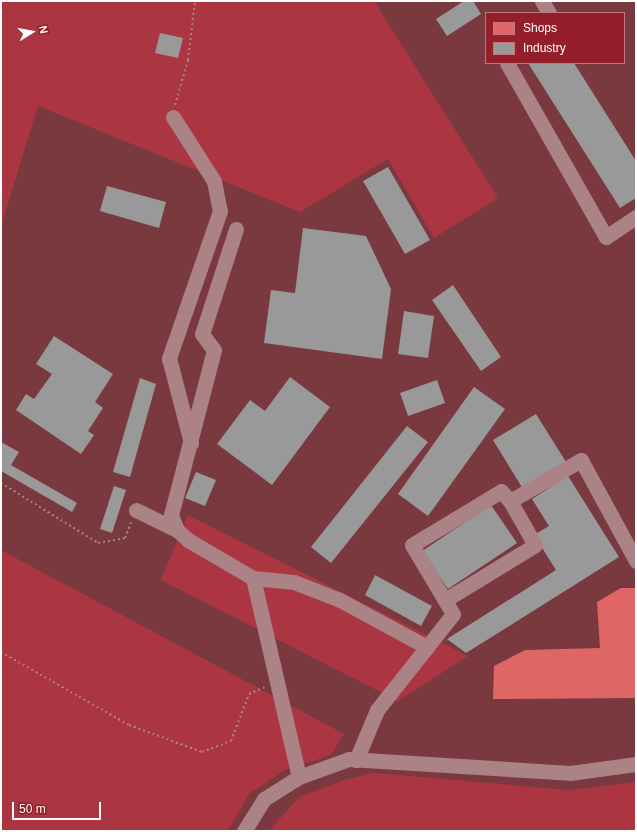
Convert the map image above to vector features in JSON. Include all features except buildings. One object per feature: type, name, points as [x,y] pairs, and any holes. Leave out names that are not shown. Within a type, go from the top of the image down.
[{"type":"street","points":[[542,1],[548,12]]},
{"type":"street","points":[[508,64],[606,238],[636,217]]},
{"type":"street","points":[[173,117],[214,181],[220,211],[169,358],[192,446]]},
{"type":"street","points":[[177,530],[171,515],[192,446],[214,350],[202,334],[236,229]]},
{"type":"street","points":[[510,501],[581,460],[636,561]]},
{"type":"street","points":[[356,760],[377,710],[453,614],[412,545],[501,490],[510,501],[535,545],[445,600]]},
{"type":"street","points":[[136,510],[177,530],[253,578],[294,582],[340,600],[427,646]]},
{"type":"street","points":[[253,578],[279,681],[299,777]]},
{"type":"street","points":[[244,831],[264,799],[299,777],[356,760],[570,773],[636,764]]},
{"type":"path","points":[[173,117],[188,60],[196,1]]},
{"type":"path","points":[[1,483],[98,543],[125,538],[136,510]]},
{"type":"path","points":[[1,652],[129,725],[202,752],[231,741],[249,694],[279,681]]},
{"type":"shaded area","points":[[1,1],[374,1],[498,198],[434,238],[388,159],[300,212],[38,106],[1,226]]},
{"type":"shaded area","points":[[188,515],[468,656],[398,701],[161,580]]},
{"type":"shaded area","points":[[1,550],[344,734],[331,755],[285,770],[249,794],[228,831],[1,831]]},
{"type":"shaded area","points":[[374,773],[569,790],[636,782],[636,831],[269,831],[299,797],[344,780]]}]
